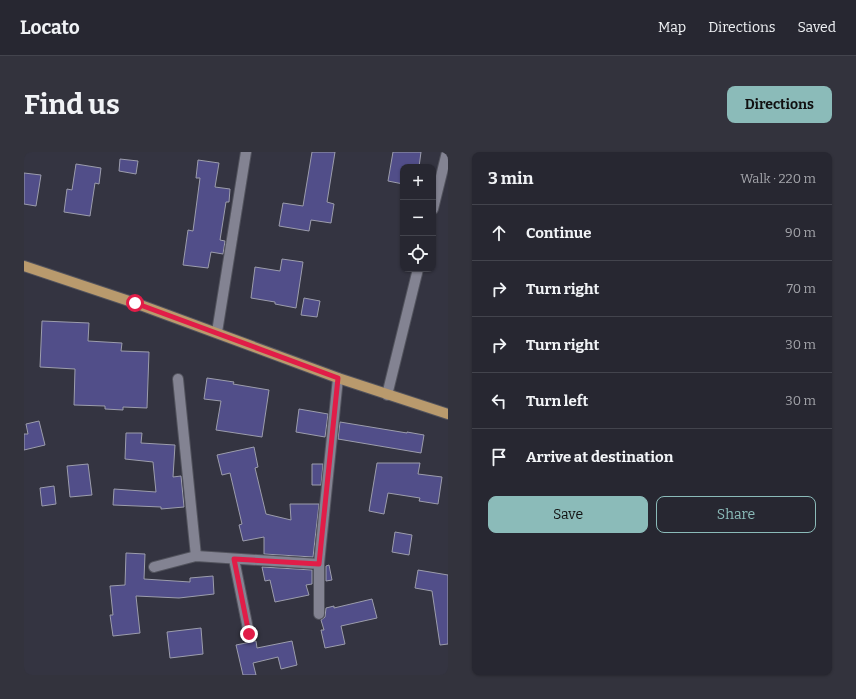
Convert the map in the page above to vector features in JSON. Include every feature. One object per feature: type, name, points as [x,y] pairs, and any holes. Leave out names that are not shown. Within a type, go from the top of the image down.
[{"type":"main road","points":[[24,266],[217,332],[338,378],[448,414]]},
{"type":"street","points":[[217,332],[246,152]]},
{"type":"street","points":[[435,200],[447,152]]},
{"type":"street","points":[[388,395],[417,272]]},
{"type":"street","points":[[319,614],[319,564],[338,378]]},
{"type":"street","points":[[178,379],[196,556]]},
{"type":"street","points":[[154,567],[196,556],[319,564]]},
{"type":"street","points":[[234,559],[249,634]]},
{"type":"building","points":[[312,152],[335,152],[327,202],[334,204],[331,223],[311,220],[309,231],[279,226],[283,203],[303,206]]},
{"type":"building","points":[[393,152],[421,152],[419,164],[400,164],[400,183],[388,181]]},
{"type":"building","points":[[120,159],[138,161],[136,174],[119,171]]},
{"type":"building","points":[[198,160],[219,163],[215,187],[230,189],[229,202],[226,202],[220,240],[225,241],[223,254],[211,252],[208,268],[183,265],[188,230],[193,231],[200,178],[196,178]]},
{"type":"building","points":[[76,164],[101,168],[99,184],[95,183],[90,216],[64,212],[67,189],[72,190]]},
{"type":"building","points":[[24,173],[41,175],[36,206],[24,204]]},
{"type":"building","points":[[282,259],[303,262],[296,308],[275,304],[275,302],[251,298],[255,267],[280,271]]},
{"type":"building","points":[[304,298],[320,301],[317,317],[301,315]]},
{"type":"building","points":[[42,321],[89,323],[88,341],[122,343],[121,351],[149,352],[147,408],[123,407],[123,410],[105,409],[105,406],[74,405],[75,369],[40,367]]},
{"type":"building","points":[[207,378],[234,382],[233,384],[269,390],[262,437],[216,430],[221,401],[204,399]]},
{"type":"building","points":[[299,409],[328,414],[325,437],[296,432]]},
{"type":"building","points":[[39,421],[45,445],[24,450],[24,434],[28,434],[26,424]]},
{"type":"building","points":[[340,422],[424,435],[421,453],[338,439]]},
{"type":"building","points":[[126,433],[142,433],[141,443],[175,445],[173,477],[181,476],[184,507],[161,509],[161,507],[113,505],[114,489],[156,492],[153,462],[125,459]]},
{"type":"building","points":[[254,447],[258,467],[255,468],[266,514],[291,520],[290,504],[319,504],[313,557],[264,554],[264,537],[243,541],[239,525],[242,524],[230,473],[222,475],[217,455]]},
{"type":"building","points":[[377,463],[420,463],[418,474],[442,477],[438,504],[419,501],[420,498],[388,493],[384,514],[369,511]]},
{"type":"building","points":[[88,464],[92,495],[70,497],[67,466]]},
{"type":"building","points":[[312,464],[323,464],[321,485],[312,485]]},
{"type":"building","points":[[54,486],[56,504],[42,506],[40,488]]},
{"type":"building","points":[[395,532],[412,535],[409,555],[392,552]]},
{"type":"building","points":[[126,553],[145,554],[144,579],[190,582],[190,578],[213,576],[214,594],[179,598],[136,596],[140,633],[113,636],[110,615],[113,615],[110,586],[125,585]]},
{"type":"building","points":[[329,565],[332,580],[326,581],[326,566]]},
{"type":"building","points":[[262,567],[312,570],[312,584],[306,585],[309,595],[275,602],[270,580],[265,581]]},
{"type":"building","points":[[418,570],[448,575],[448,644],[440,645],[432,591],[415,588]]},
{"type":"building","points":[[372,599],[377,618],[341,626],[345,644],[325,648],[321,630],[324,630],[321,620],[325,617],[326,608],[334,606],[334,608]]},
{"type":"building","points":[[201,628],[203,654],[170,658],[167,632]]},
{"type":"building","points":[[256,641],[257,648],[292,641],[297,665],[281,669],[278,657],[253,663],[256,675],[243,675],[236,645]]},
{"type":"route","points":[[135,303],[217,332],[338,378],[319,564],[234,559],[249,634]]}]
